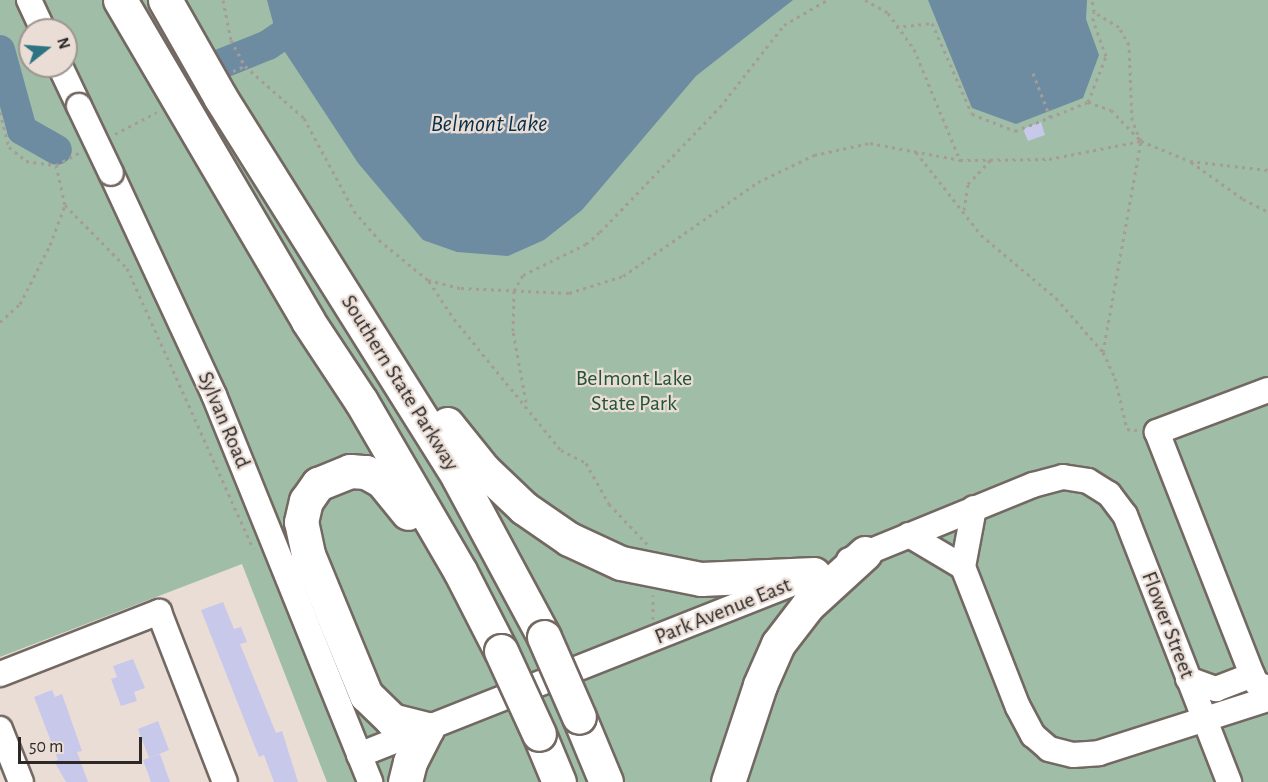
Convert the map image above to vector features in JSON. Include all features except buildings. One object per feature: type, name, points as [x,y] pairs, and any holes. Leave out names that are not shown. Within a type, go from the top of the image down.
[{"type":"highway","name":"Southern State Parkway","points":[[120,0],[190,124],[308,321],[362,401],[460,571],[501,651],[557,779]]},
{"type":"highway","name":"Southern State Parkway","points":[[165,0],[220,97],[379,347],[458,477],[544,637],[606,782]]},
{"type":"highway","points":[[379,347],[494,482],[538,519],[569,539],[621,563],[669,575],[721,579],[814,574]]},
{"type":"highway","points":[[405,782],[410,762],[427,729],[392,720],[366,695],[304,542],[301,522],[306,501],[318,484],[333,475],[359,471],[374,475],[390,487],[412,520],[460,571]]},
{"type":"highway","points":[[728,782],[778,644],[808,605],[865,553]]},
{"type":"street","points":[[29,0],[37,18]]},
{"type":"street","name":"Sylvan Road","points":[[66,78],[214,395],[370,782]]},
{"type":"street","points":[[1188,679],[1216,689],[1260,682],[1157,432],[1268,390]]},
{"type":"street","name":"Park Avenue East","points":[[359,755],[974,508],[1063,477],[1088,481]]},
{"type":"street","name":"Flower Street","points":[[1088,481],[1109,494],[1125,515],[1229,782]]},
{"type":"street","points":[[974,508],[963,567],[1017,706],[1033,735],[1049,749],[1073,755],[1099,753],[1268,699]]},
{"type":"street","points":[[909,535],[963,567]]},
{"type":"street","points":[[0,674],[159,612],[225,782]]},
{"type":"street","points":[[0,729],[21,782]]},
{"type":"path","points":[[223,0],[234,47],[245,66],[303,118],[354,211],[379,240],[428,280],[454,319],[526,404],[561,450],[586,463],[609,504],[644,537],[652,551]]},
{"type":"path","points":[[526,404],[514,341],[514,291],[523,275],[537,265],[586,244],[600,232],[720,106],[784,25],[827,0]]},
{"type":"path","points":[[865,0],[888,13],[922,63],[960,160]]},
{"type":"path","points":[[1088,102],[1106,56],[1093,21],[1092,0]]},
{"type":"path","points":[[1094,12],[1119,27],[1129,45],[1132,120],[1141,141],[1103,352]]},
{"type":"path","points":[[896,27],[909,28],[932,23],[972,114],[1015,131],[1088,102],[1111,110],[1141,141],[1190,161],[1243,200],[1268,212]]},
{"type":"path","points":[[229,72],[245,66]]},
{"type":"path","points":[[1033,73],[1050,117]]},
{"type":"path","points":[[107,138],[158,111]]},
{"type":"path","points":[[0,112],[9,147],[26,161],[56,165],[86,148]]},
{"type":"path","points":[[428,280],[461,288],[569,293],[623,276],[759,182],[814,155],[870,143],[960,160],[990,160],[1049,159],[1141,141]]},
{"type":"path","points":[[916,151],[981,234],[1056,298],[1103,352],[1115,378],[1127,429],[1157,432]]},
{"type":"path","points":[[964,210],[968,184],[990,160]]},
{"type":"path","points":[[1190,161],[1268,170]]},
{"type":"path","points":[[56,165],[65,205],[127,268],[254,552]]},
{"type":"path","points":[[0,322],[20,304],[50,245],[65,205]]},
{"type":"green space","name":"Belmont Lake State Park","points":[[0,0],[1268,0],[1268,782],[327,782],[242,564],[0,657]]},
{"type":"water","name":"Belmont Lake","points":[[267,0],[793,0],[696,76],[582,210],[544,240],[508,256],[457,252],[423,240],[358,163],[283,49],[271,50],[265,39],[275,30]]},
{"type":"water","points":[[928,0],[1087,0],[1086,19],[1099,55],[1083,98],[1016,124],[972,108]]},
{"type":"waterway","points":[[223,63],[268,45],[334,0]]},
{"type":"waterway","points":[[0,50],[22,130],[57,150]]}]
